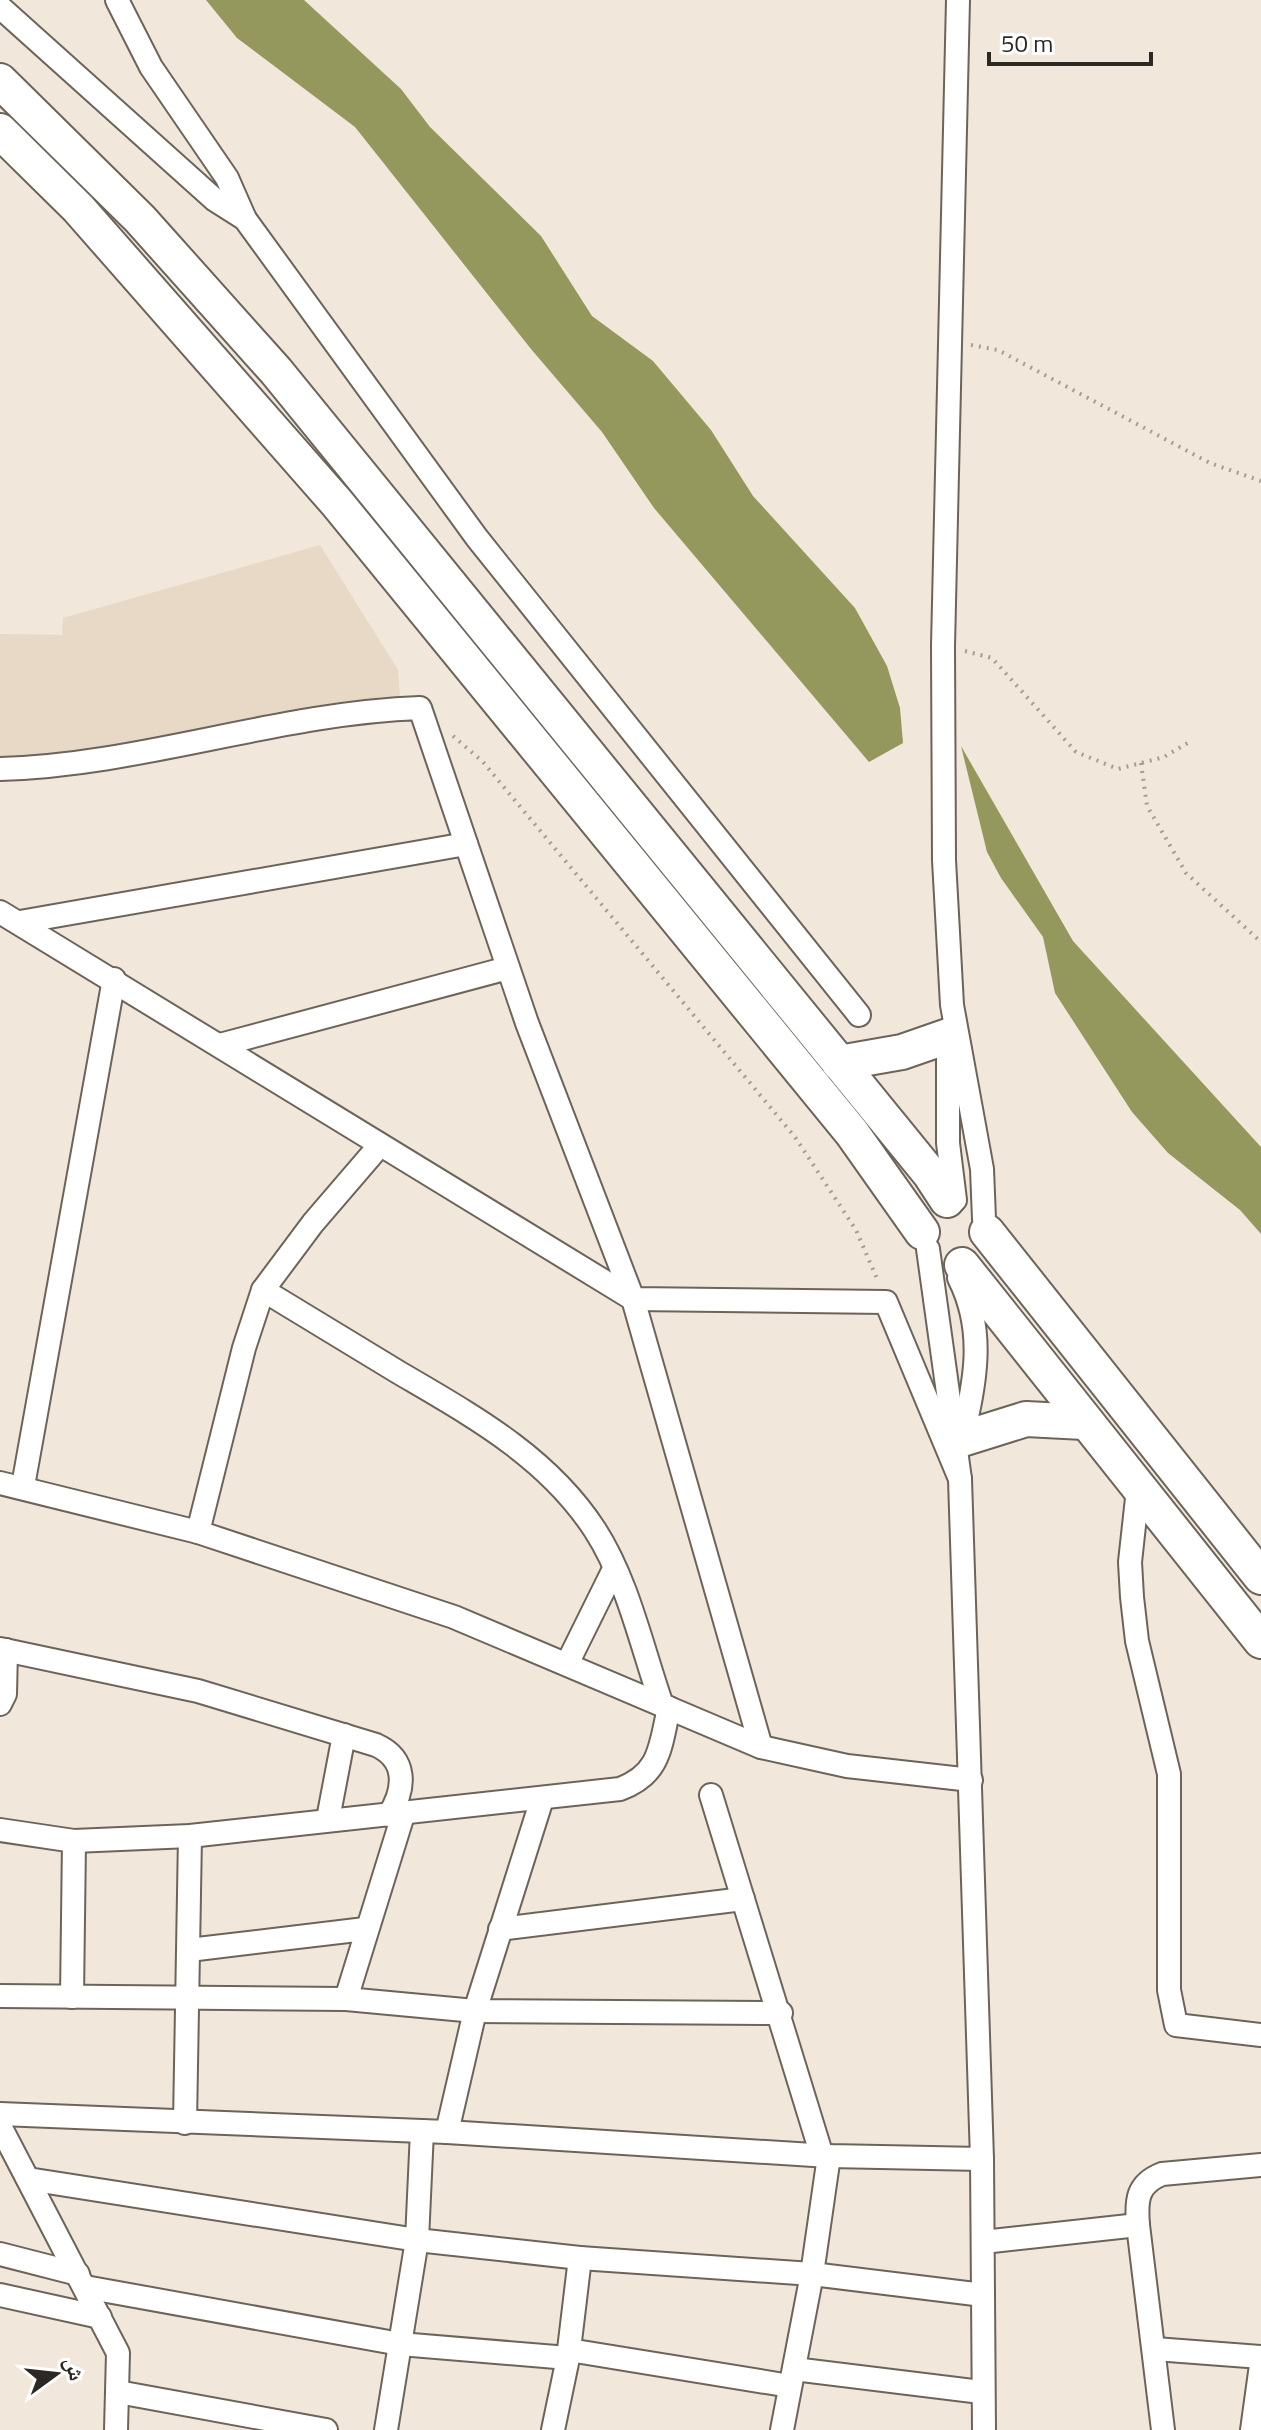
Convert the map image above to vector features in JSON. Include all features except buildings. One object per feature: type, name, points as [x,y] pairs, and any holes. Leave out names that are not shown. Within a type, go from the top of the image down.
[{"type":"main road","points":[[0,81],[140,219],[276,371],[951,1200],[977,1209],[985,1226],[1261,1577]]},
{"type":"main road","points":[[0,131],[78,208],[337,503],[852,1133],[941,1253],[1084,1422],[1261,1641]]},
{"type":"main road","points":[[839,1063],[902,1052],[950,1020]]},
{"type":"main road","points":[[941,1253],[932,1209],[951,1200]]},
{"type":"main road","points":[[941,1253],[977,1255],[985,1226]]},
{"type":"main road","points":[[960,1443],[1026,1419],[1084,1422]]},
{"type":"street","points":[[117,0],[151,67],[227,178],[245,219],[469,527],[859,1015]]},
{"type":"street","points":[[951,1200],[943,646],[958,0]]},
{"type":"street","points":[[0,7],[215,200],[245,219]]},
{"type":"street","points":[[0,769],[129,756],[322,719],[420,708],[508,968],[633,1299],[761,1747]]},
{"type":"street","points":[[20,922],[466,844]]},
{"type":"street","points":[[0,912],[633,1299],[886,1302],[960,1479]]},
{"type":"street","points":[[220,1045],[508,968]]},
{"type":"street","points":[[23,1486],[114,979]]},
{"type":"street","points":[[950,1020],[982,1169],[985,1226]]},
{"type":"street","points":[[198,1532],[244,1348],[263,1290],[313,1223],[380,1145]]},
{"type":"street","points":[[941,1253],[960,1443],[982,2159],[981,2392],[984,2430]]},
{"type":"street","points":[[941,1253],[970,1301],[977,1332],[972,1393],[960,1443]]},
{"type":"street","points":[[0,1830],[74,1841],[190,1836],[620,1789],[647,1777],[658,1754],[666,1706],[614,1569],[595,1531],[572,1499],[527,1455],[491,1428],[263,1290]]},
{"type":"street","points":[[0,1483],[23,1486],[198,1532],[454,1617],[761,1747],[860,1768],[971,1780]]},
{"type":"street","points":[[1138,1489],[1130,1562],[1132,1597],[1137,1641],[1162,1734],[1169,1774],[1169,1990],[1172,2016],[1176,2025],[1261,2035]]},
{"type":"street","points":[[567,1664],[614,1569]]},
{"type":"street","points":[[0,1704],[5,1694],[3,1650],[198,1691],[376,1745],[396,1758],[401,1791],[346,1999]]},
{"type":"street","points":[[328,1819],[344,1735]]},
{"type":"street","points":[[711,1795],[826,2156],[812,2274],[782,2430]]},
{"type":"street","points":[[447,2132],[475,2011],[542,1799]]},
{"type":"street","points":[[185,2123],[190,1836]]},
{"type":"street","points":[[72,1997],[74,1841]]},
{"type":"street","points":[[500,1929],[743,1899]]},
{"type":"street","points":[[189,1950],[365,1929]]},
{"type":"street","points":[[0,1996],[346,1999],[475,2011],[781,2013]]},
{"type":"street","points":[[0,2114],[447,2132],[826,2156],[982,2159]]},
{"type":"street","points":[[386,2430],[417,2240],[422,2131]]},
{"type":"street","points":[[3,2135],[118,2353],[116,2430]]},
{"type":"street","points":[[1163,2430],[1138,2225],[1138,2194],[1154,2178],[1175,2171],[1261,2165]]},
{"type":"street","points":[[28,2179],[417,2240],[580,2258],[812,2274],[983,2295]]},
{"type":"street","points":[[983,2242],[1138,2225]]},
{"type":"street","points":[[0,2254],[81,2281],[400,2344],[568,2354],[792,2378],[981,2392]]},
{"type":"street","points":[[553,2430],[568,2354],[580,2258]]},
{"type":"street","points":[[0,2295],[100,2317]]},
{"type":"street","points":[[1155,2349],[1261,2357]]},
{"type":"street","points":[[1252,2430],[1261,2365]]},
{"type":"street","points":[[118,2392],[245,2423],[326,2430]]},
{"type":"path","points":[[949,340],[998,350],[1210,463],[1261,481]]},
{"type":"path","points":[[943,646],[992,658],[1076,752],[1118,769],[1164,757],[1191,741]]},
{"type":"path","points":[[452,735],[483,762],[795,1137],[856,1230],[886,1302]]},
{"type":"path","points":[[1141,763],[1147,806],[1186,873],[1261,942]]},
{"type":"shaded area","points":[[206,0],[304,0],[401,89],[430,127],[541,236],[592,316],[653,361],[711,430],[753,496],[855,608],[887,666],[900,708],[903,743],[869,762],[654,508],[602,432],[531,349],[355,127],[237,38]]},
{"type":"shaded area","points":[[320,545],[398,670],[400,697],[163,744],[0,760],[0,634],[62,635],[63,618]]},
{"type":"shaded area","points":[[961,746],[1073,941],[1261,1147],[1261,1234],[1240,1210],[1168,1153],[1132,1112],[1055,993],[1043,937],[1001,878],[987,852]]}]
